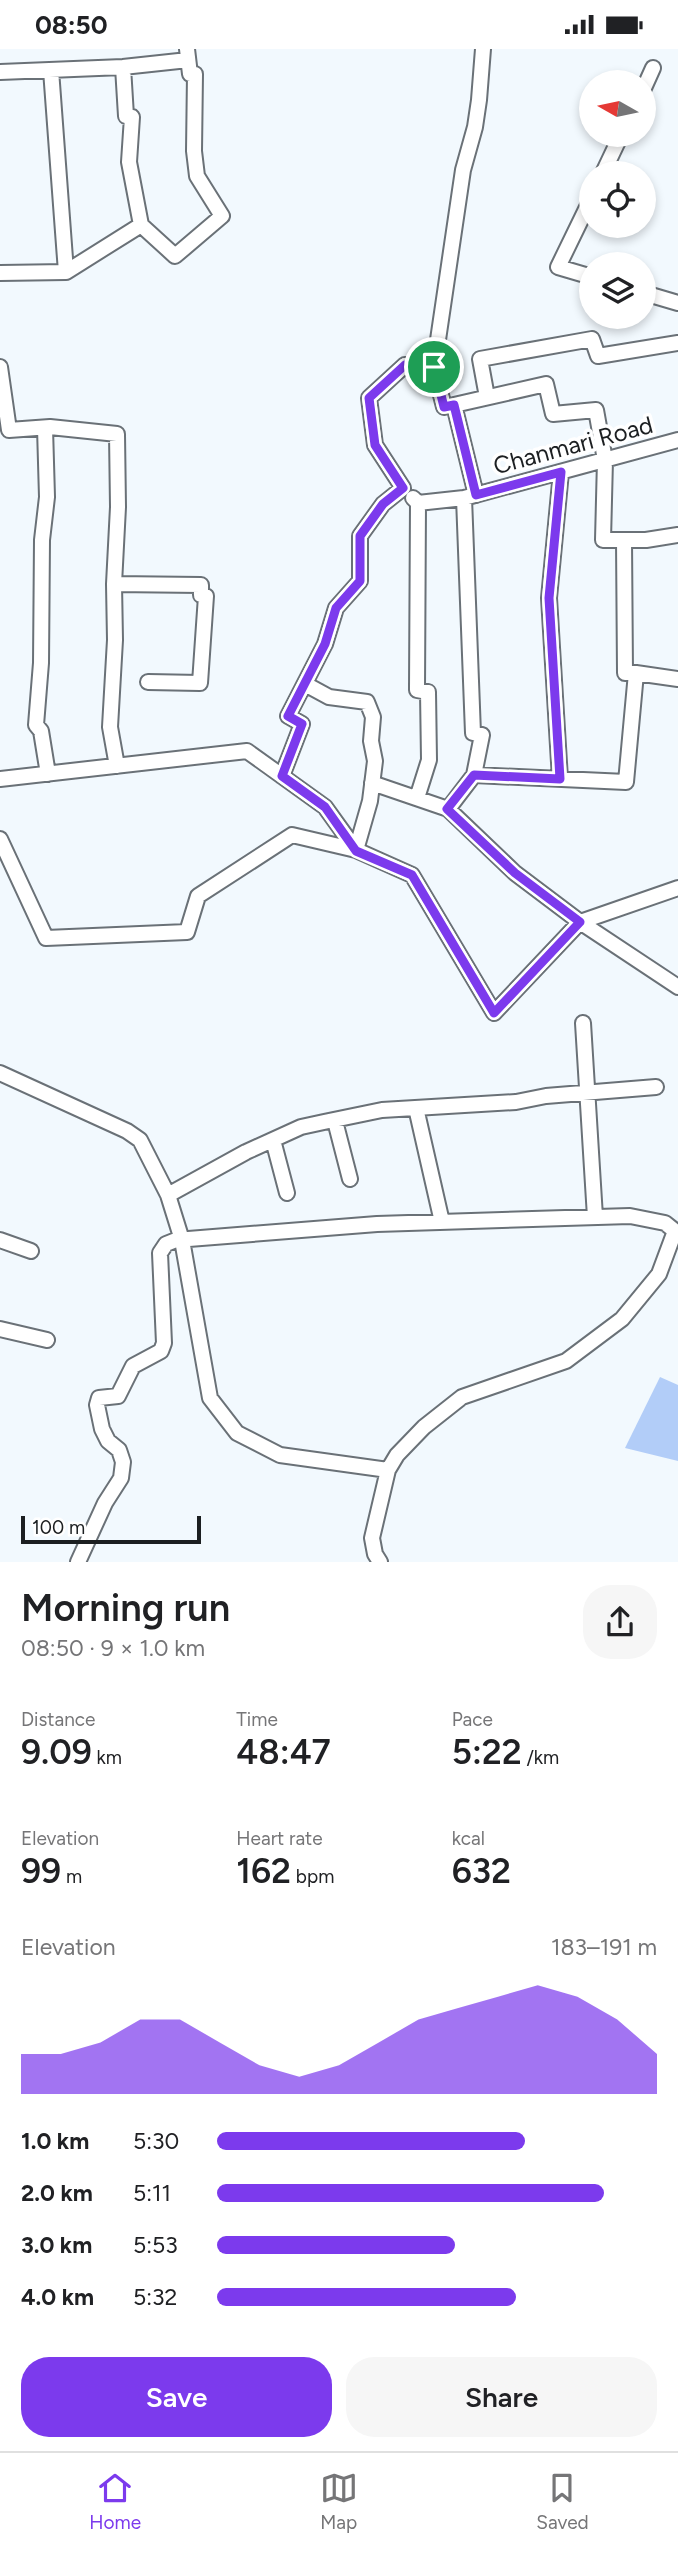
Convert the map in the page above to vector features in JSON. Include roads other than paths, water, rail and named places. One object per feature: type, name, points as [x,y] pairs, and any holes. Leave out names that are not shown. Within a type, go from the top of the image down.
[{"type":"street","points":[[483,49],[475,127],[463,170],[434,367],[444,407],[546,384],[553,414],[596,410],[605,460],[603,540],[646,540],[678,535]]},
{"type":"street","points":[[0,72],[123,67],[188,55],[190,73],[195,74],[194,151],[197,176],[222,216],[175,256],[141,225],[129,162],[132,117],[126,115],[123,67]]},
{"type":"street","points":[[51,70],[66,272]]},
{"type":"street","points":[[579,224],[558,267],[579,273]]},
{"type":"street","points":[[0,273],[66,272],[141,225]]},
{"type":"street","points":[[656,297],[678,303]]},
{"type":"street","points":[[487,397],[480,359],[592,339],[598,356],[678,343]]},
{"type":"street","points":[[417,798],[429,760],[428,692],[418,690],[418,503],[403,488],[375,445],[369,398],[405,365],[434,367]]},
{"type":"street","points":[[0,367],[5,431],[72,428],[117,434],[118,507],[114,584],[116,640],[110,727],[117,766]]},
{"type":"street","points":[[447,809],[474,775],[482,735],[473,733],[470,496],[454,405]]},
{"type":"street","points":[[45,428],[47,497],[42,540],[41,663],[36,725],[41,731],[48,774]]},
{"type":"street","name":"Chanmari Road","points":[[418,503],[470,496],[678,440]]},
{"type":"street","points":[[560,779],[549,598],[561,472]]},
{"type":"street","points":[[282,776],[302,724],[288,716],[325,644],[336,608],[360,581],[360,536],[383,504],[403,488]]},
{"type":"street","points":[[624,540],[625,673],[678,679]]},
{"type":"street","points":[[114,584],[201,585],[201,595],[206,596],[200,683],[148,682]]},
{"type":"street","points":[[474,775],[626,782],[636,673]]},
{"type":"street","points":[[305,684],[329,697],[367,702],[373,717],[371,741],[375,761],[370,801],[356,851]]},
{"type":"street","points":[[0,779],[247,751],[325,807],[356,851]]},
{"type":"street","points":[[372,783],[447,809],[515,873],[580,922],[678,987]]},
{"type":"street","points":[[0,839],[46,938],[187,932],[198,897],[292,835],[356,851],[412,875],[494,1013],[580,922],[678,888]]},
{"type":"street","points":[[583,1023],[595,1217]]},
{"type":"street","points":[[0,1073],[127,1131],[140,1140],[168,1195],[182,1240],[210,1398],[237,1433],[280,1455],[388,1470]]},
{"type":"street","points":[[168,1195],[301,1127],[382,1110],[516,1102],[546,1096],[656,1087]]},
{"type":"street","points":[[416,1108],[442,1222]]},
{"type":"street","points":[[335,1121],[350,1179]]},
{"type":"street","points":[[274,1140],[287,1193]]},
{"type":"street","points":[[78,1562],[105,1503],[121,1478],[123,1462],[119,1450],[108,1441],[102,1429],[97,1405],[99,1398],[118,1396],[133,1366],[160,1350],[164,1331],[160,1253],[166,1244],[182,1240],[377,1224],[630,1216],[665,1223],[675,1231],[659,1274],[622,1319],[566,1361],[462,1397],[424,1427],[397,1455],[388,1470],[372,1538],[374,1554],[380,1562]]},
{"type":"street","points":[[0,1241],[31,1251]]},
{"type":"street","points":[[0,1329],[47,1341]]},
{"type":"water","points":[[660,1377],[678,1385],[678,1461],[625,1448]]}]
